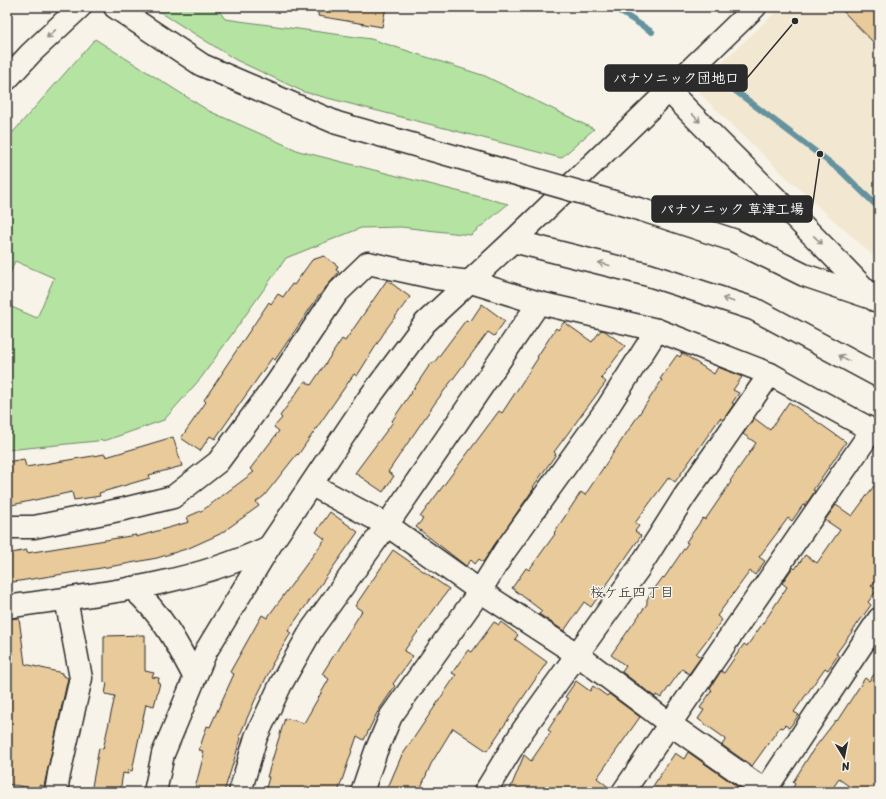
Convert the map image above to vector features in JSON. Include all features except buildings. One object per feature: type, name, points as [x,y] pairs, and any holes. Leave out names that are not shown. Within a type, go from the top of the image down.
[{"type":"main road","points":[[7,79],[31,53],[80,7]]},
{"type":"main road","points":[[155,792],[163,754],[194,676],[206,651],[269,548],[369,398],[425,323],[471,282],[755,7]]},
{"type":"main road","points":[[116,8],[202,64],[337,123],[642,210],[733,240],[804,275],[877,301]]},
{"type":"main road","points":[[669,91],[758,182],[821,242],[877,301]]},
{"type":"main road","points":[[513,241],[649,275],[754,309],[879,376]]},
{"type":"main road","points":[[7,527],[34,527],[124,509],[173,496],[218,462],[276,384],[337,293],[368,263],[436,278],[471,282],[539,303],[657,330],[770,374],[875,432],[623,792]]},
{"type":"main road","points":[[240,792],[256,737],[281,684],[312,629],[387,525],[539,303]]},
{"type":"main road","points":[[362,792],[376,751],[391,716],[480,591],[504,552],[608,407],[657,330]]},
{"type":"main road","points":[[485,792],[523,730],[578,655],[770,374]]},
{"type":"main road","points":[[312,485],[387,525],[480,591],[578,655],[670,724],[765,792],[879,620]]},
{"type":"main road","points":[[7,608],[168,582],[201,574],[269,548]]},
{"type":"main road","points":[[132,588],[146,600],[168,627],[194,676]]},
{"type":"main road","points":[[56,792],[81,678],[66,598]]},
{"type":"shaded area","points":[[781,7],[879,7],[879,261],[788,179],[699,93],[701,82]]},
{"type":"green space","points":[[152,7],[216,7],[225,19],[371,39],[485,76],[594,129],[561,158],[304,92],[236,60]]},
{"type":"green space","points":[[95,39],[209,111],[299,151],[508,204],[471,235],[401,227],[361,228],[286,258],[201,378],[164,420],[107,440],[7,450],[7,305],[37,318],[54,278],[15,261],[7,281],[7,139]]},
{"type":"waterway","points":[[613,7],[652,32]]},
{"type":"waterway","points":[[729,86],[841,171],[879,208]]},
{"type":"place","name":"パナソニック団地口","points":[[795,21]]},
{"type":"place","name":"パナソニック 草津工場","points":[[820,154]]},
{"type":"district","name":"桜ケ丘四丁目","points":[[632,592]]}]
